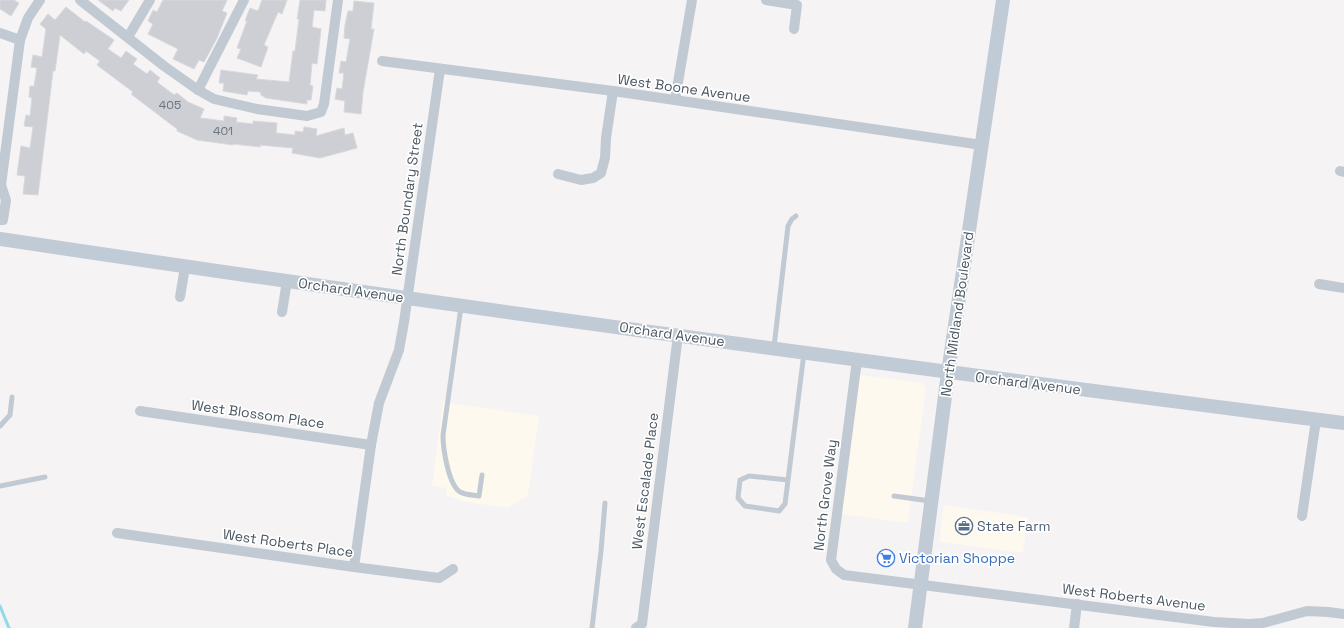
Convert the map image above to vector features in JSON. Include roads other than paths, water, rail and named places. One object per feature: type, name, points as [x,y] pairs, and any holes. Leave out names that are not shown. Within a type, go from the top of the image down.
[{"type":"street","points":[[0,220],[3,220],[6,200],[0,186],[20,40],[28,18],[40,0]]},
{"type":"street","points":[[80,0],[164,66],[198,90],[214,99],[239,106],[307,116],[321,112],[324,104],[338,0]]},
{"type":"street","points":[[128,37],[150,0]]},
{"type":"street","points":[[198,90],[244,0]]},
{"type":"street","points":[[675,100],[692,0]]},
{"type":"street","points":[[766,0],[798,2],[794,29]]},
{"type":"street","name":"North Midland Boulevard","points":[[915,628],[948,373],[1003,0]]},
{"type":"street","points":[[0,32],[20,40]]},
{"type":"street","name":"West Boone Avenue","points":[[382,61],[613,91],[982,145]]},
{"type":"street","name":"North Boundary Street","points":[[354,567],[371,444],[379,403],[399,350],[408,298],[440,68]]},
{"type":"street","points":[[558,174],[581,180],[593,178],[601,173],[606,158],[606,138],[613,91]]},
{"type":"street","name":"Orchard Avenue","points":[[0,239],[184,267],[948,373],[1344,423]]},
{"type":"street","points":[[180,297],[184,267]]},
{"type":"street","points":[[282,312],[287,281]]},
{"type":"street","points":[[1319,284],[1344,288]]},
{"type":"street","name":"West Escalade Place","points":[[636,628],[642,624],[678,335]]},
{"type":"street","name":"North Grove Way","points":[[857,360],[831,560],[836,570],[844,575],[920,585]]},
{"type":"street","name":"West Blossom Place","points":[[140,411],[371,444]]},
{"type":"street","points":[[1302,516],[1316,420]]},
{"type":"street","name":"West Roberts Place","points":[[117,532],[439,578],[453,569]]},
{"type":"street","name":"West Roberts Avenue","points":[[920,585],[1214,622],[1249,624],[1263,623],[1307,611],[1344,614]]},
{"type":"street","points":[[1074,628],[1077,604]]},
{"type":"lane","points":[[774,348],[788,226],[792,219],[796,216]]},
{"type":"lane","points":[[462,306],[443,434],[443,445],[446,462],[455,486],[460,492],[479,496],[482,475]]},
{"type":"lane","points":[[788,480],[749,476],[740,480],[738,498],[745,506],[779,511],[785,504],[788,480],[804,352]]},
{"type":"lane","points":[[0,426],[10,415],[12,397]]},
{"type":"lane","points":[[0,486],[45,477]]},
{"type":"lane","points":[[894,496],[931,501]]},
{"type":"lane","points":[[592,628],[605,503]]},
{"type":"waterway","points":[[0,606],[9,628]]},
{"type":"place","name":"State Farm","points":[[964,526]]},
{"type":"place","name":"Victorian Shoppe","points":[[886,558]]}]
